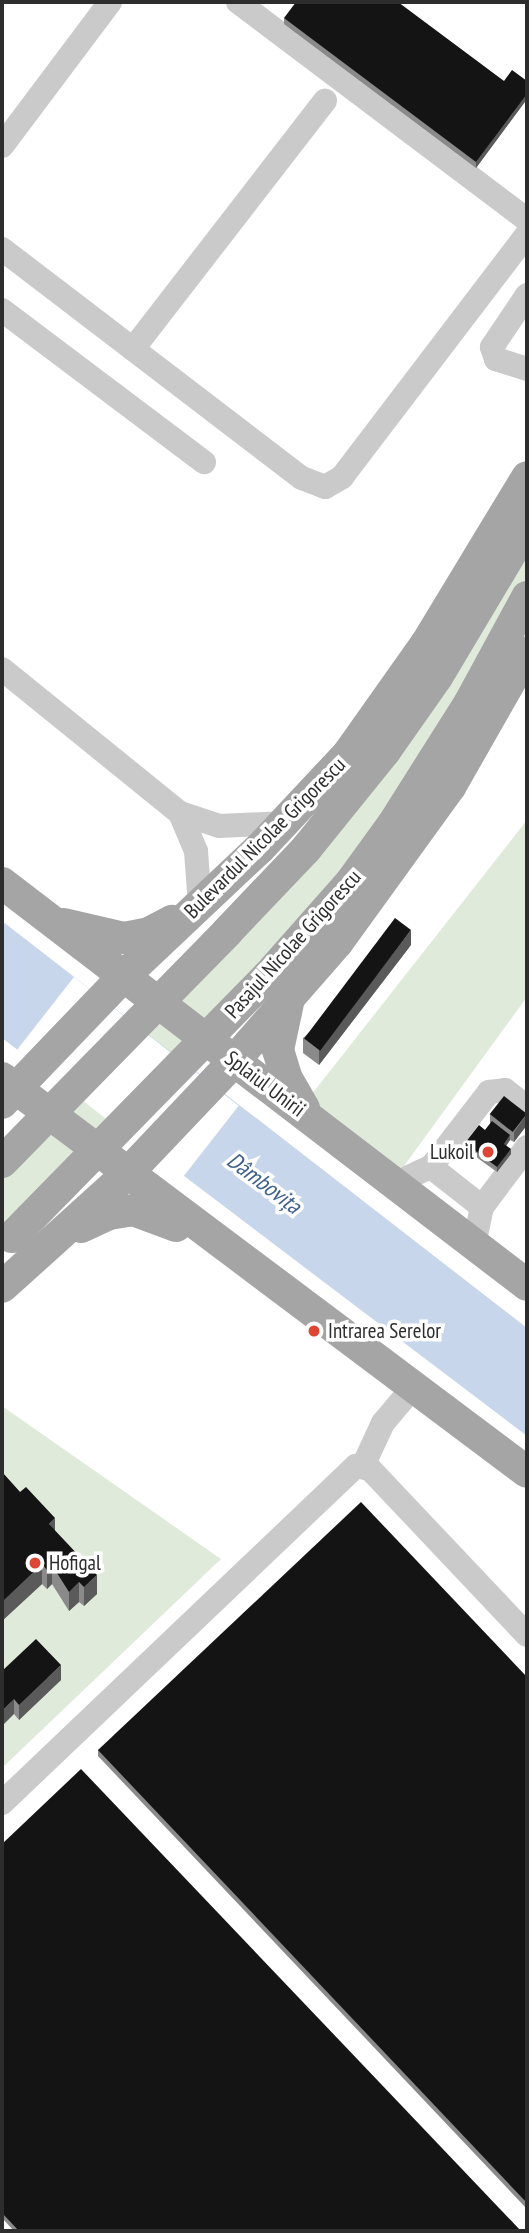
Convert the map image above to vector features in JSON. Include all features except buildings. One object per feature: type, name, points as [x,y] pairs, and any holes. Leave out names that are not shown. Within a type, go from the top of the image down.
[{"type":"main road","name":"Bulevardul Nicolae Grigorescu","points":[[6,1090],[286,823],[348,754],[393,694],[527,477]]},
{"type":"main road","points":[[2,1162],[306,849],[385,751],[437,677],[527,526]]},
{"type":"main road","name":"Pasajul Nicolae Grigorescu","points":[[7,1242],[274,969],[351,882],[393,824],[469,704],[527,597]]},
{"type":"main road","points":[[2,1287],[126,1175],[234,1061],[359,915],[416,838],[527,652]]},
{"type":"main road","name":"Splaiul Unirii","points":[[2,883],[527,1285]]},
{"type":"main road","points":[[49,919],[92,932],[135,937],[200,905]]},
{"type":"main road","points":[[290,997],[278,1050],[286,1077],[310,1118]]},
{"type":"main road","points":[[6,1090],[414,1386],[527,1472]]},
{"type":"main road","points":[[59,1238],[109,1214],[133,1210],[165,1220],[234,1255]]},
{"type":"lane","points":[[2,146],[110,2]]},
{"type":"lane","points":[[238,2],[527,220]]},
{"type":"lane","points":[[133,349],[325,101]]},
{"type":"lane","points":[[2,249],[302,478],[325,486],[342,477],[527,234]]},
{"type":"lane","points":[[527,295],[492,346],[496,359],[527,369]]},
{"type":"lane","points":[[2,310],[204,462]]},
{"type":"lane","points":[[2,669],[180,813],[219,826],[286,823]]},
{"type":"lane","points":[[180,813],[196,851],[200,905]]},
{"type":"lane","points":[[396,1183],[431,1167],[489,1092],[505,1090],[527,1107]]},
{"type":"lane","points":[[474,1244],[482,1207],[527,1147]]},
{"type":"lane","points":[[431,1167],[482,1207]]},
{"type":"lane","points":[[363,1466],[383,1423],[414,1386]]},
{"type":"lane","points":[[2,1803],[356,1466],[363,1466],[527,1635]]},
{"type":"green space","points":[[527,541],[527,576],[469,686],[369,838],[268,954],[2,1228],[2,1176],[188,983]]},
{"type":"green space","points":[[527,820],[527,997],[404,1166],[397,1168],[308,1099]]},
{"type":"green space","points":[[2,1406],[221,1559],[2,1768]]},
{"type":"water","name":"Dâmbovița","points":[[2,921],[527,1328],[527,1436],[2,1038]]},
{"type":"pier","points":[[74,977],[239,1106],[182,1178],[17,1049]]},
{"type":"place","name":"Lukoil","points":[[488,1152]]},
{"type":"place","name":"Intrarea Serelor","points":[[314,1331]]},
{"type":"place","name":"Hofigal","points":[[35,1563]]}]
